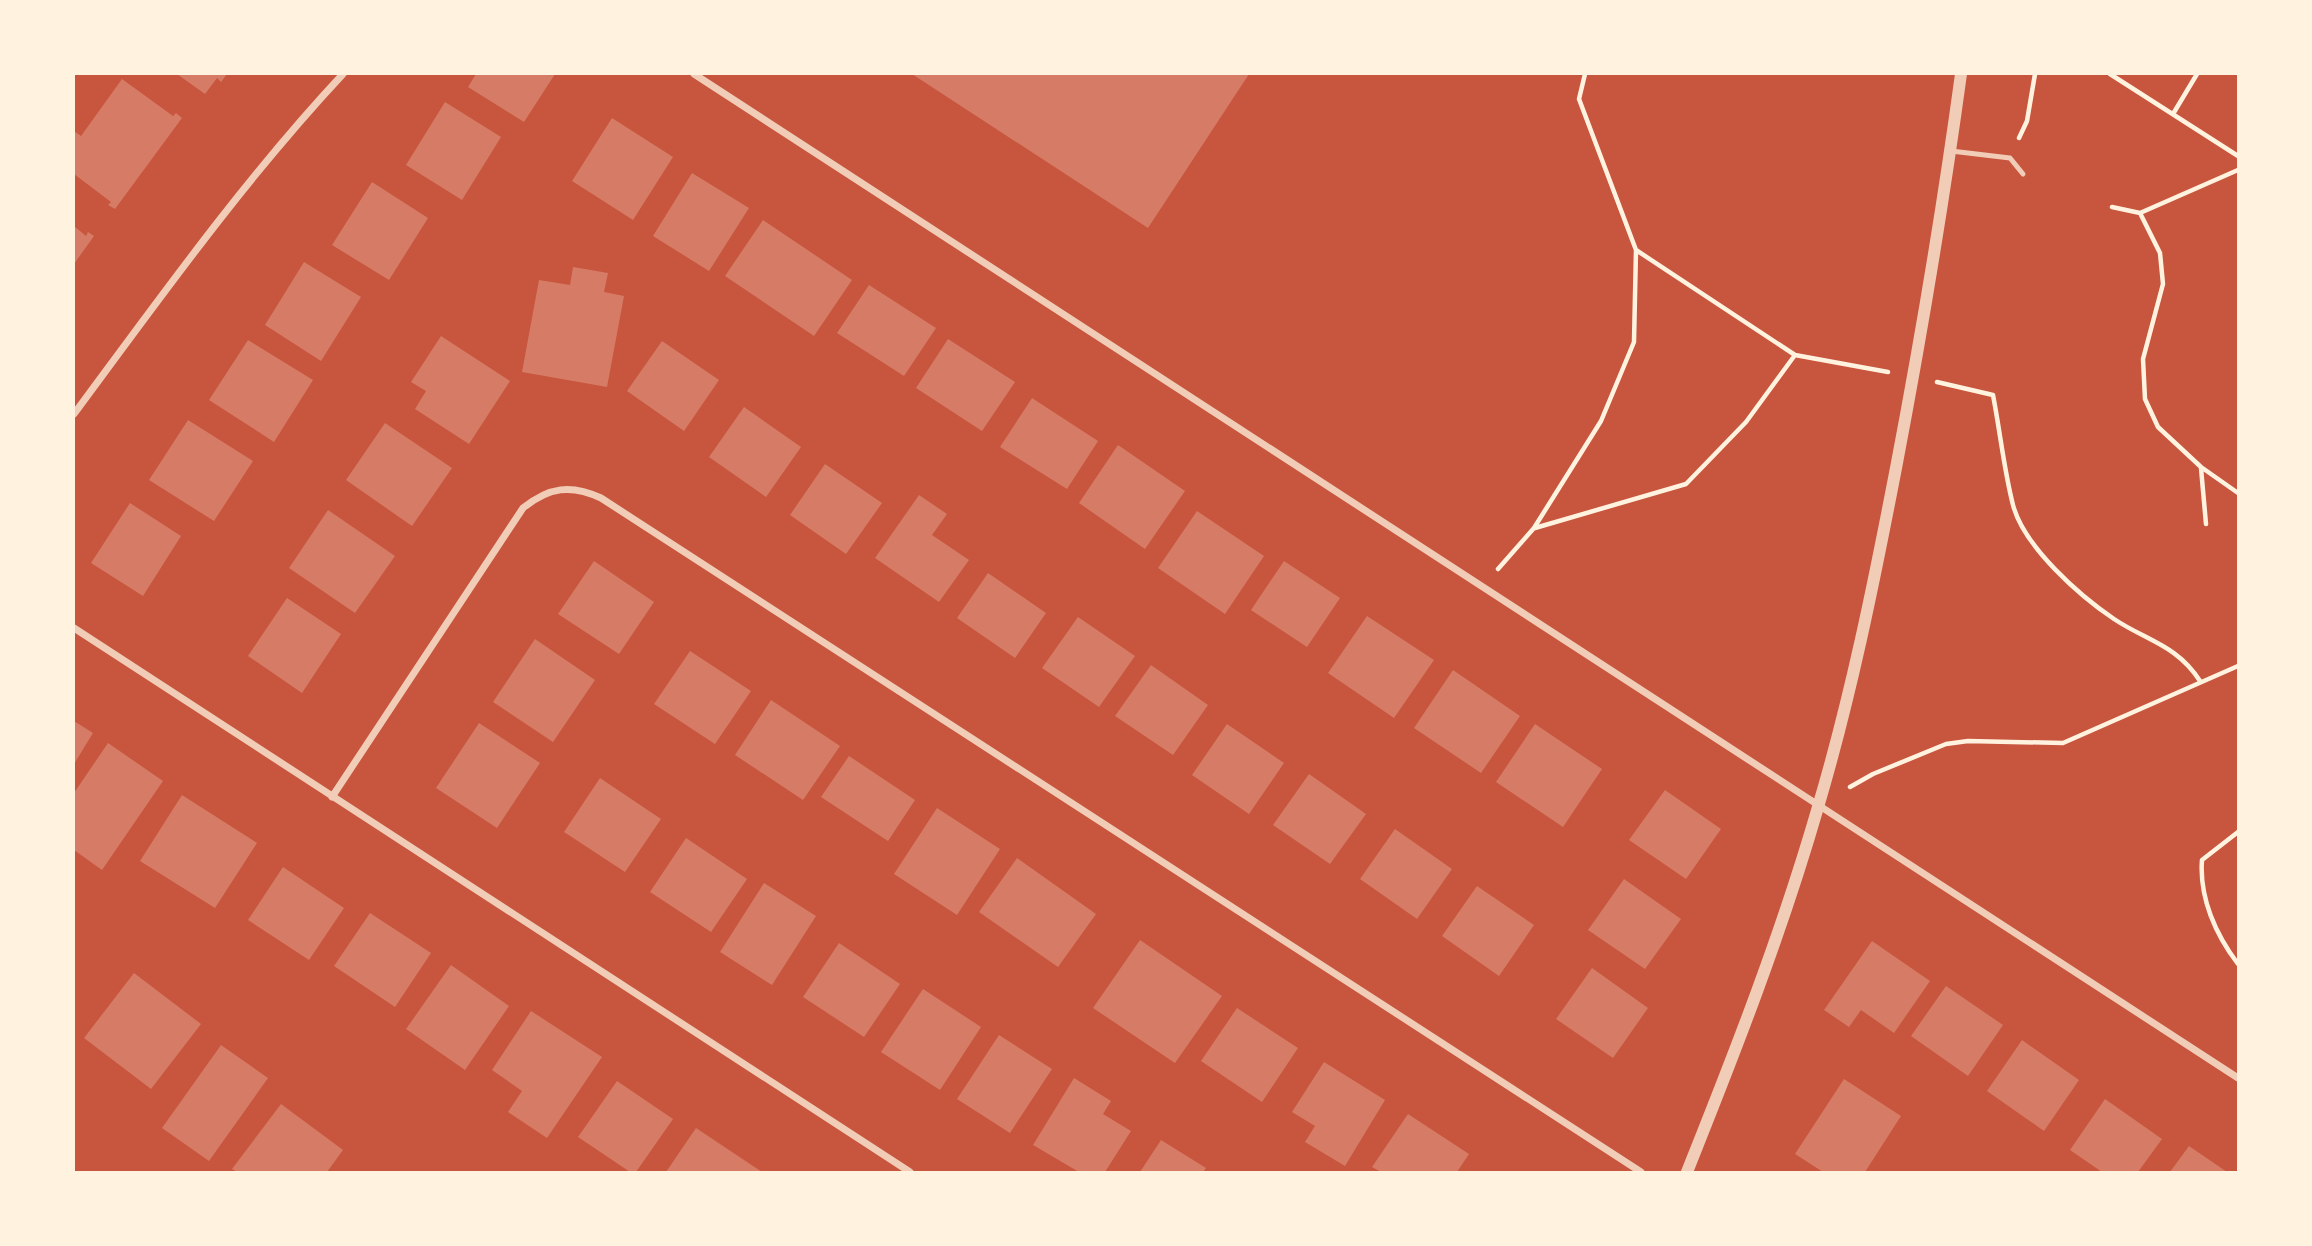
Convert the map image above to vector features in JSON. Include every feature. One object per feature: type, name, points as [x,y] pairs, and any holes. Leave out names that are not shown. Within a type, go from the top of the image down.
[{"type":"street","points":[[74,414],[231,204],[300,120],[343,74]]},
{"type":"street","points":[[694,74],[2238,1078]]},
{"type":"street","points":[[1686,1172],[1742,1037],[1819,806],[1876,573],[1913,376],[1951,151],[1961,74]]},
{"type":"street","points":[[332,797],[523,508],[539,494],[559,488],[582,489],[1641,1172]]},
{"type":"street","points":[[74,628],[910,1172]]},
{"type":"lane","points":[[1951,151],[2010,158],[2024,174]]},
{"type":"path","points":[[1482,588],[1534,528],[1601,421],[1634,342],[1636,250],[1579,99],[1585,74]]},
{"type":"path","points":[[2010,158],[2028,121],[2035,74]]},
{"type":"path","points":[[2110,74],[2238,156]]},
{"type":"path","points":[[2172,114],[2197,74]]},
{"type":"path","points":[[2112,207],[2140,213],[2238,170]]},
{"type":"path","points":[[2140,213],[2160,253],[2163,284],[2143,359],[2145,400],[2158,428],[2201,467],[2238,493]]},
{"type":"path","points":[[1636,250],[1795,355],[1913,376],[1993,395],[2014,507],[2025,531],[2090,601],[2117,621],[2172,649],[2200,681]]},
{"type":"path","points":[[1534,528],[1686,484],[1746,422],[1795,355]]},
{"type":"path","points":[[2201,467],[2206,524]]},
{"type":"path","points":[[1819,806],[1873,774],[1946,744],[1968,740],[2043,745],[2063,743],[2238,666]]},
{"type":"path","points":[[2238,832],[2202,860],[2201,876],[2219,936],[2238,964]]},
{"type":"building","points":[[177,74],[227,74],[221,82],[217,78],[205,94]]},
{"type":"building","points":[[476,74],[555,74],[524,122],[468,87]]},
{"type":"building","points":[[912,74],[1249,74],[1148,228]]},
{"type":"building","points":[[122,79],[173,116],[176,113],[182,118],[115,209],[108,205],[111,202],[74,174],[74,131],[81,136]]},
{"type":"building","points":[[445,102],[501,137],[462,200],[406,165]]},
{"type":"building","points":[[612,118],[673,157],[633,220],[572,181]]},
{"type":"building","points":[[692,173],[749,208],[709,271],[653,236]]},
{"type":"building","points":[[372,182],[428,218],[389,280],[332,245]]},
{"type":"building","points":[[763,220],[852,280],[814,336],[725,276]]},
{"type":"building","points":[[74,226],[86,236],[88,232],[94,236],[74,264]]},
{"type":"building","points":[[304,262],[361,297],[321,361],[265,325]]},
{"type":"building","points":[[573,267],[608,273],[604,292],[624,296],[607,387],[522,372],[539,280],[570,285]]},
{"type":"building","points":[[869,285],[936,328],[904,376],[837,333]]},
{"type":"building","points":[[441,336],[510,381],[469,444],[415,409],[426,391],[411,382]]},
{"type":"building","points":[[948,339],[1015,382],[982,431],[916,388]]},
{"type":"building","points":[[248,340],[313,380],[274,442],[209,400]]},
{"type":"building","points":[[662,341],[719,380],[684,431],[627,391]]},
{"type":"building","points":[[1032,398],[1098,441],[1067,489],[1000,447]]},
{"type":"building","points":[[744,407],[801,447],[766,497],[709,457]]},
{"type":"building","points":[[188,420],[253,461],[214,521],[149,480]]},
{"type":"building","points":[[385,423],[452,468],[412,526],[346,480]]},
{"type":"building","points":[[1118,445],[1185,491],[1145,549],[1079,503]]},
{"type":"building","points":[[825,464],[882,503],[846,554],[790,515]]},
{"type":"building","points":[[919,495],[947,514],[932,535],[969,560],[939,602],[875,558]]},
{"type":"building","points":[[130,503],[181,536],[143,596],[91,563]]},
{"type":"building","points":[[328,510],[395,556],[355,613],[289,568]]},
{"type":"building","points":[[1197,511],[1264,556],[1225,614],[1158,568]]},
{"type":"building","points":[[594,561],[654,602],[619,654],[558,614]]},
{"type":"building","points":[[1284,561],[1340,598],[1307,647],[1251,610]]},
{"type":"building","points":[[988,573],[1046,613],[1015,658],[957,618]]},
{"type":"building","points":[[287,598],[341,634],[302,693],[248,656]]},
{"type":"building","points":[[1367,616],[1434,660],[1394,718],[1328,673]]},
{"type":"building","points":[[1078,617],[1135,656],[1099,707],[1042,668]]},
{"type":"building","points":[[535,639],[595,680],[553,742],[493,702]]},
{"type":"building","points":[[690,651],[751,691],[715,744],[654,704]]},
{"type":"building","points":[[1151,665],[1208,705],[1173,755],[1115,716]]},
{"type":"building","points":[[1453,670],[1520,716],[1481,773],[1414,728]]},
{"type":"building","points":[[771,700],[840,746],[803,800],[735,755]]},
{"type":"building","points":[[74,721],[93,733],[74,764]]},
{"type":"building","points":[[479,723],[540,763],[497,828],[436,788]]},
{"type":"building","points":[[1227,724],[1284,763],[1249,814],[1192,775]]},
{"type":"building","points":[[1535,724],[1602,769],[1563,827],[1496,782]]},
{"type":"building","points":[[108,743],[163,781],[102,870],[74,850],[74,793]]},
{"type":"building","points":[[849,756],[915,800],[888,841],[821,797]]},
{"type":"building","points":[[1309,774],[1366,814],[1330,864],[1273,825]]},
{"type":"building","points":[[600,778],[661,819],[625,872],[564,832]]},
{"type":"building","points":[[1665,790],[1721,829],[1686,879],[1629,840]]},
{"type":"building","points":[[182,795],[257,843],[215,908],[140,861]]},
{"type":"building","points":[[937,808],[1000,849],[957,915],[894,874]]},
{"type":"building","points":[[1395,829],[1452,869],[1417,919],[1360,879]]},
{"type":"building","points":[[686,838],[747,879],[711,932],[650,892]]},
{"type":"building","points":[[1017,858],[1096,914],[1058,967],[979,912]]},
{"type":"building","points":[[283,867],[344,908],[309,960],[248,920]]},
{"type":"building","points":[[1624,879],[1681,919],[1645,969],[1588,930]]},
{"type":"building","points":[[764,883],[816,916],[772,985],[720,952]]},
{"type":"building","points":[[1477,886],[1534,925],[1499,976],[1442,936]]},
{"type":"building","points":[[370,913],[431,953],[395,1007],[334,966]]},
{"type":"building","points":[[1140,940],[1222,996],[1175,1063],[1093,1008]]},
{"type":"building","points":[[1872,941],[1930,981],[1894,1033],[1861,1010],[1849,1027],[1824,1010]]},
{"type":"building","points":[[839,943],[900,984],[864,1037],[803,997]]},
{"type":"building","points":[[451,965],[509,1006],[465,1070],[406,1029]]},
{"type":"building","points":[[1592,968],[1648,1008],[1613,1058],[1556,1019]]},
{"type":"building","points":[[134,973],[201,1024],[151,1089],[84,1038]]},
{"type":"building","points":[[1946,986],[2003,1025],[1968,1076],[1911,1036]]},
{"type":"building","points":[[923,989],[981,1027],[940,1090],[881,1052]]},
{"type":"building","points":[[1237,1008],[1298,1048],[1262,1102],[1201,1061]]},
{"type":"building","points":[[531,1011],[602,1057],[547,1138],[508,1112],[522,1091],[492,1070]]},
{"type":"building","points":[[999,1035],[1052,1069],[1010,1133],[957,1099]]},
{"type":"building","points":[[2022,1040],[2079,1080],[2044,1131],[1987,1091]]},
{"type":"building","points":[[221,1045],[268,1078],[209,1161],[162,1128]]},
{"type":"building","points":[[1324,1062],[1385,1100],[1345,1166],[1305,1142],[1315,1126],[1292,1112]]},
{"type":"building","points":[[1074,1078],[1111,1101],[1103,1114],[1131,1131],[1105,1172],[1079,1172],[1033,1145]]},
{"type":"building","points":[[1844,1079],[1901,1116],[1865,1172],[1823,1172],[1795,1154]]},
{"type":"building","points":[[617,1081],[673,1119],[636,1172],[630,1172],[578,1137]]},
{"type":"building","points":[[2105,1099],[2162,1139],[2138,1172],[2102,1172],[2070,1150]]},
{"type":"building","points":[[281,1104],[343,1150],[327,1172],[237,1172],[232,1169]]},
{"type":"building","points":[[1408,1114],[1469,1154],[1457,1172],[1381,1172],[1372,1167]]},
{"type":"building","points":[[696,1128],[762,1172],[666,1172]]},
{"type":"building","points":[[1161,1140],[1206,1168],[1203,1172],[1140,1172]]},
{"type":"building","points":[[2189,1146],[2227,1172],[2170,1172]]}]
